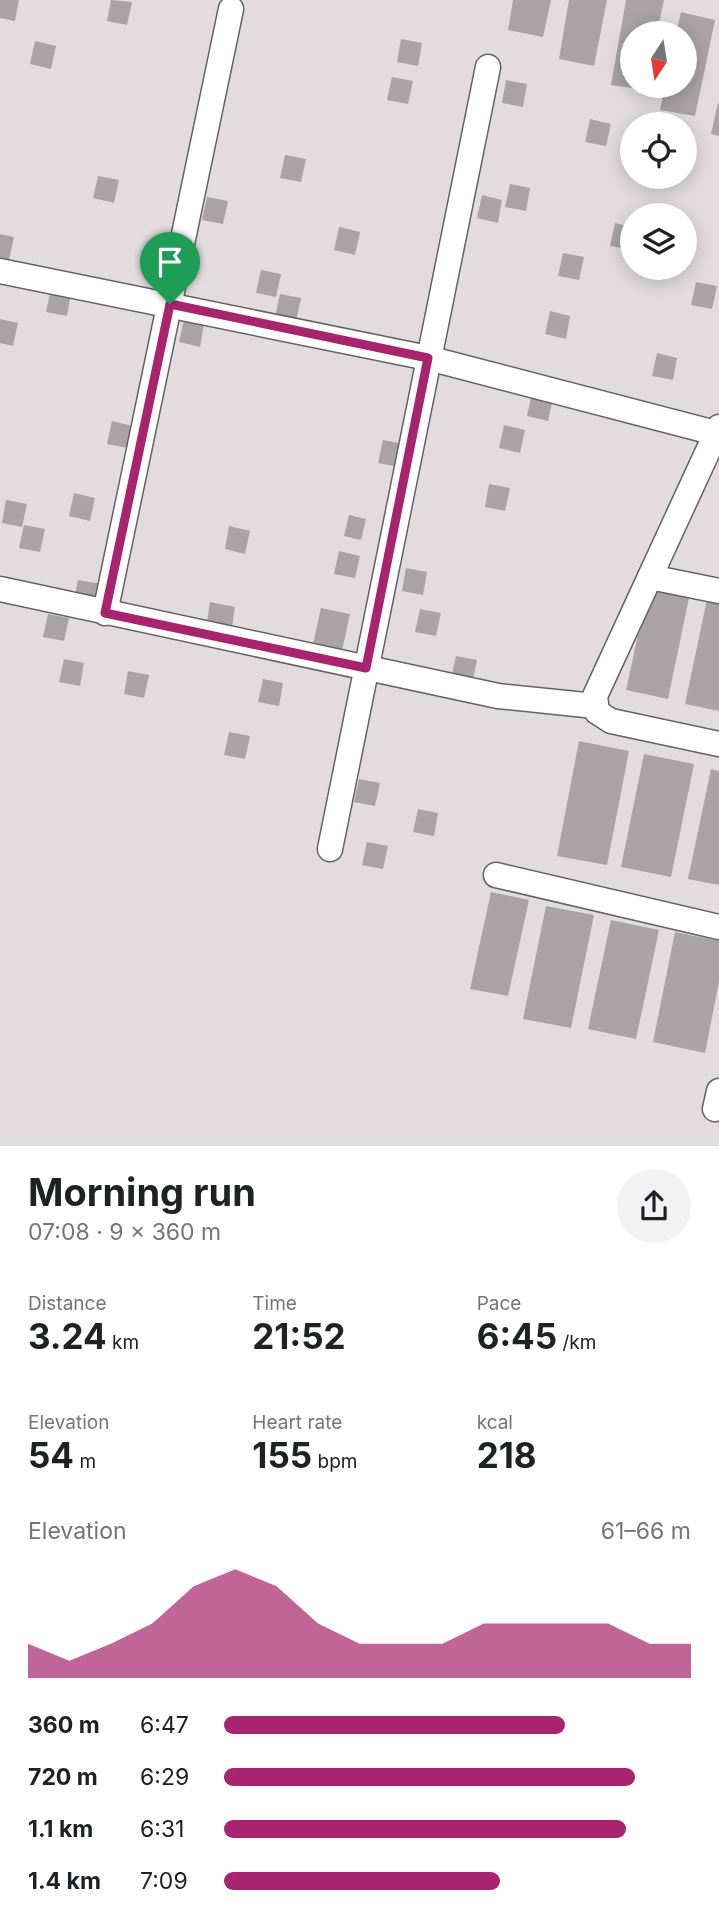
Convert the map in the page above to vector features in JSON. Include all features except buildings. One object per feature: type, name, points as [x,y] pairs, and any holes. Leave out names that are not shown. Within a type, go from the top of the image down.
[{"type":"street","points":[[105,613],[231,9]]},
{"type":"street","points":[[330,849],[488,67]]},
{"type":"street","points":[[0,271],[428,358],[718,431],[595,696],[595,706],[597,712],[611,721],[719,744]]},
{"type":"street","points":[[650,577],[719,591]]},
{"type":"street","points":[[0,589],[498,696],[595,706]]},
{"type":"street","points":[[496,875],[719,927]]},
{"type":"route","points":[[170,304],[428,358],[366,668],[105,613],[170,304]]}]
